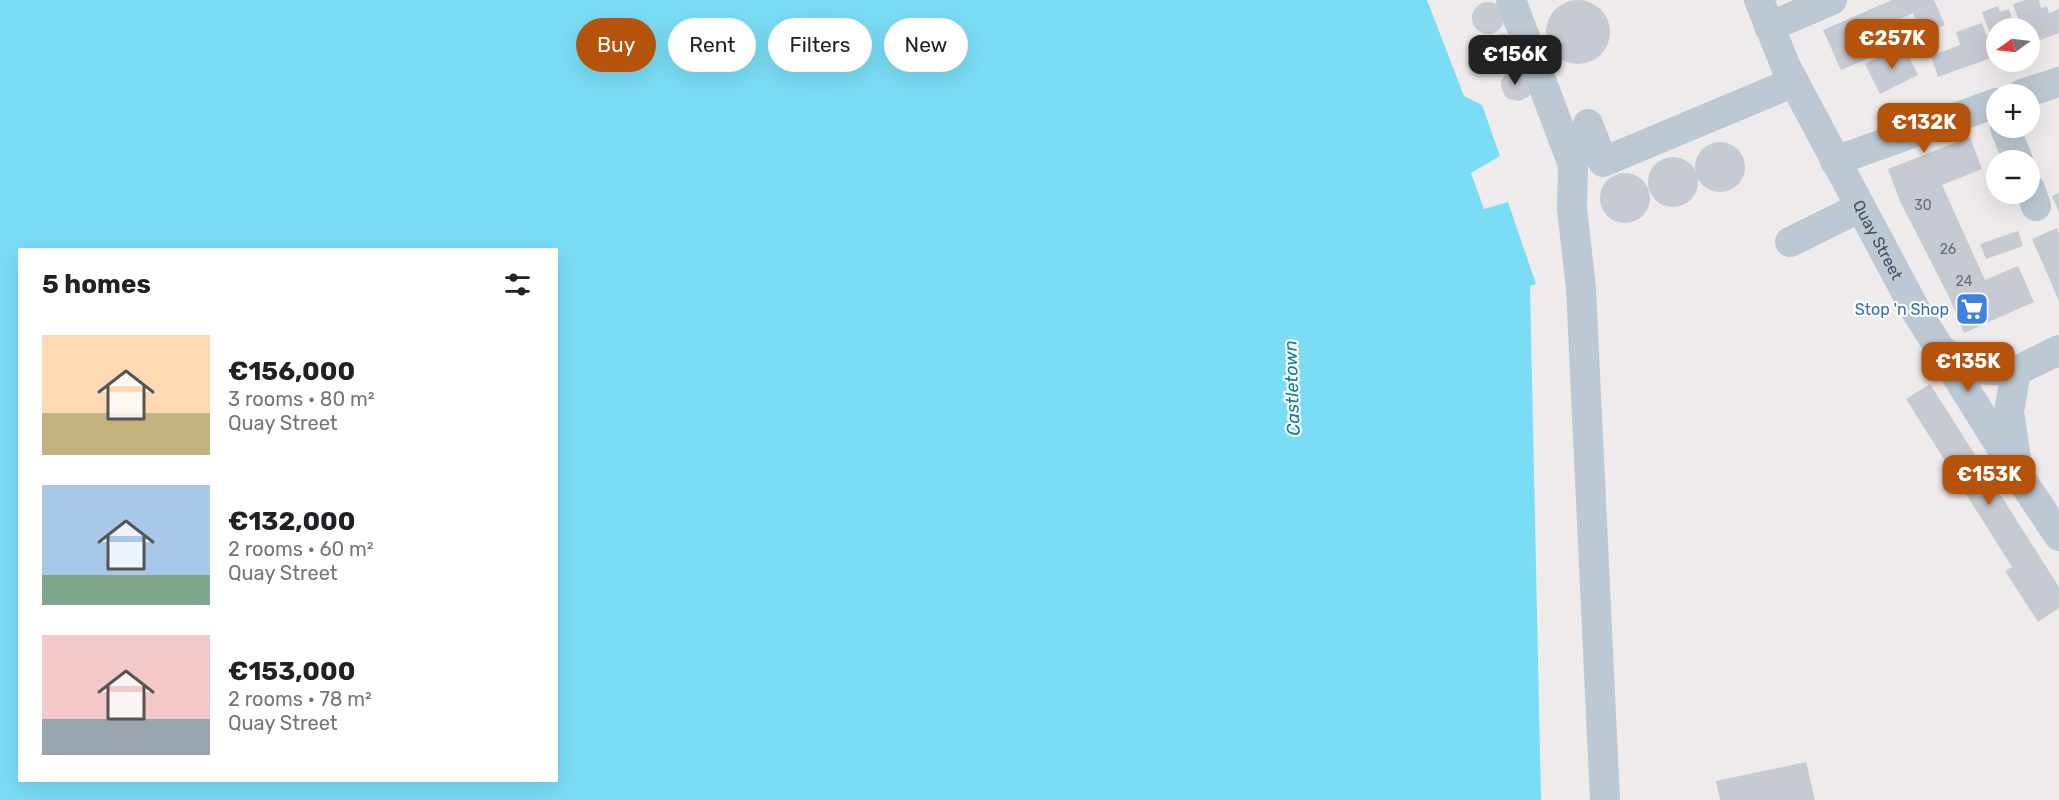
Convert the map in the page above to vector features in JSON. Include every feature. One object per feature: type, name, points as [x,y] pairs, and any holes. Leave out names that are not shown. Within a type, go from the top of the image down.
[{"type":"street","points":[[1511,0],[1573,165],[1572,209],[1581,288],[1605,800]]},
{"type":"street","points":[[1764,13],[1832,0]]},
{"type":"street","name":"Quay Street","points":[[1764,13],[1794,82],[1859,208],[1915,309],[2019,477],[2059,536]]},
{"type":"street","points":[[1588,124],[1604,162],[1794,82]]},
{"type":"street","points":[[2040,90],[2059,82]]},
{"type":"street","points":[[1835,161],[1986,112]]},
{"type":"street","points":[[1790,242],[1859,208]]},
{"type":"street","name":"Quay Street","points":[[1940,350],[1969,369],[2016,371]]},
{"type":"street","points":[[2019,477],[2009,412],[2016,371],[2059,350]]},
{"type":"water","name":"Castletown","points":[[0,0],[1427,0],[1464,96],[1482,105],[1500,156],[1471,173],[1484,209],[1508,202],[1536,284],[1530,286],[1541,800],[0,800]]},
{"type":"building","points":[[1572,0],[1584,0],[1601,9],[1608,20],[1610,32],[1608,44],[1601,55],[1584,64],[1572,64],[1560,59],[1551,50],[1546,38],[1546,26],[1551,14],[1560,5]]},
{"type":"building","points":[[1892,0],[1934,0],[1945,25],[1923,34],[1913,13],[1878,29],[1887,50],[1841,70],[1823,30]]},
{"type":"building","points":[[2025,0],[2039,0],[2041,8],[2047,6],[2049,13],[2059,9],[2059,33],[2040,40],[2040,18],[2018,18],[2013,4]]},
{"type":"building","points":[[1488,2],[1499,7],[1504,18],[1499,29],[1488,34],[1477,29],[1472,18],[1477,7]]},
{"type":"building","points":[[1998,6],[2000,12],[2009,9],[2012,18],[1986,18],[1986,23],[1982,12]]},
{"type":"building","points":[[1982,23],[1986,35],[1986,60],[1938,77],[1931,56],[1960,45],[1956,32]]},
{"type":"building","points":[[1504,34],[1509,36],[1517,57],[1514,62],[1505,66],[1491,61],[1487,51],[1490,41]]},
{"type":"building","points":[[1903,45],[1918,75],[1880,94],[1865,64]]},
{"type":"building","points":[[1522,70],[1531,92],[1528,97],[1519,101],[1505,96],[1501,86],[1501,81],[1507,72]]},
{"type":"building","points":[[1970,137],[1982,169],[1942,185],[1985,280],[2018,266],[2034,302],[1964,333],[1949,297],[1900,201],[1888,169]]},
{"type":"building","points":[[1720,142],[1738,149],[1745,167],[1738,185],[1720,192],[1702,185],[1695,167],[1702,149]]},
{"type":"building","points":[[1673,157],[1691,164],[1698,182],[1691,200],[1673,207],[1655,200],[1648,182],[1655,164]]},
{"type":"building","points":[[1625,173],[1643,180],[1650,198],[1643,216],[1625,223],[1607,216],[1600,198],[1607,180]]},
{"type":"building","points":[[2059,193],[2059,212],[2052,196]]},
{"type":"building","points":[[2057,228],[2059,233],[2059,301],[2032,239]]},
{"type":"building","points":[[2018,231],[2023,246],[1986,259],[1980,244]]},
{"type":"building","points":[[1930,384],[2059,587],[2059,608],[2038,622],[2005,571],[2012,567],[1906,399]]},
{"type":"building","points":[[1806,762],[1815,800],[1720,800],[1716,781]]},
{"type":"place","name":"Stop 'n Shop","points":[[1972,309]]}]
